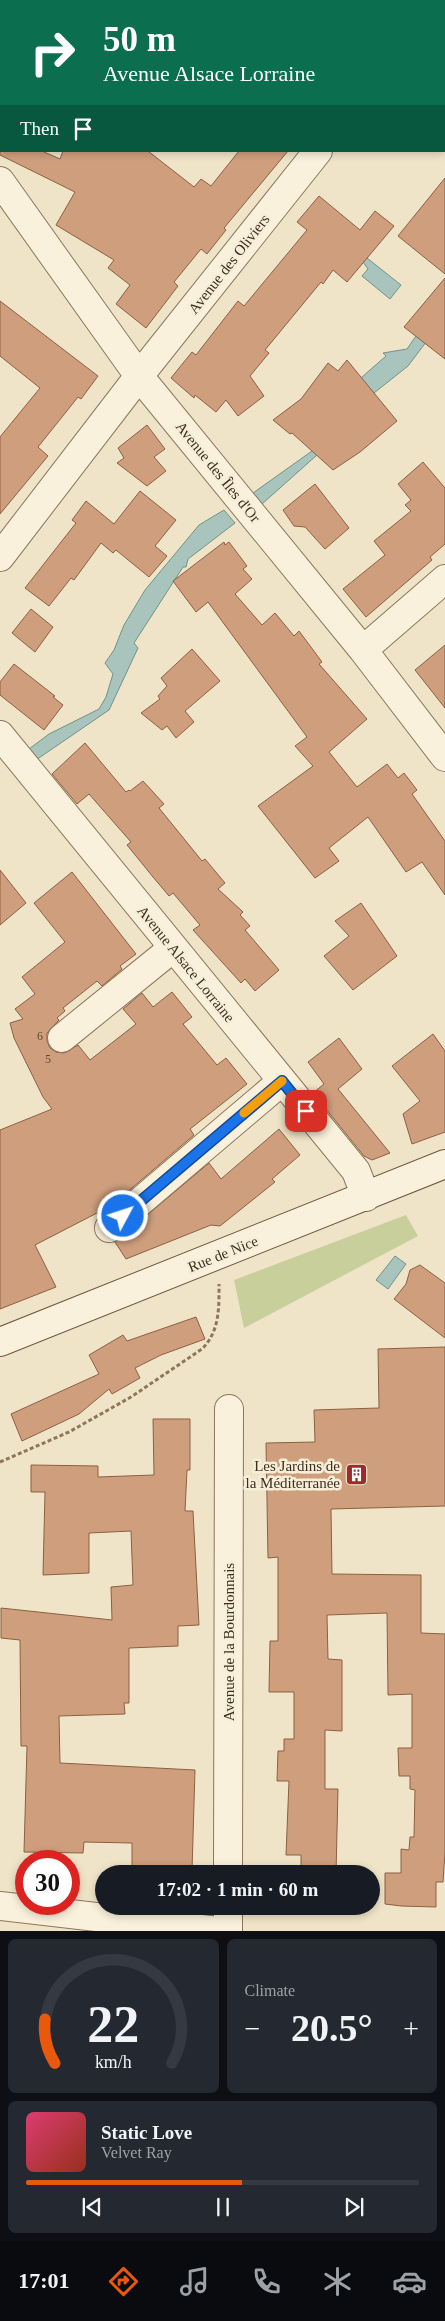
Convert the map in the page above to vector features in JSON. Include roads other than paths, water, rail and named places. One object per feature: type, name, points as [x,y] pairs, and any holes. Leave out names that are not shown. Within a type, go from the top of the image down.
[{"type":"street","name":"Avenue des Oliviers","points":[[0,557],[317,152]]},
{"type":"street","name":"Avenue des Îles d'Or","points":[[0,181],[140,376],[363,650],[445,757]]},
{"type":"street","points":[[363,650],[445,579]]},
{"type":"street","name":"Avenue Alsace Lorraine","points":[[0,734],[356,1172],[366,1197]]},
{"type":"street","points":[[62,1038],[173,948]]},
{"type":"street","points":[[108,1228],[282,1081]]},
{"type":"street","name":"Rue de Nice","points":[[0,1342],[445,1164]]},
{"type":"street","name":"Avenue de la Bourdonnais","points":[[228,1865],[229,1409]]},
{"type":"street","points":[[0,1906],[218,1931]]},
{"type":"street","points":[[228,1915],[228,1931]]},
{"type":"water","points":[[367,258],[401,285],[390,299],[362,276],[368,269],[363,262]]},
{"type":"water","points":[[445,317],[408,366],[374,393],[363,381],[326,447],[262,504],[253,493],[312,451],[354,384],[386,356],[383,353],[407,349],[416,336]]},
{"type":"water","points":[[224,510],[235,523],[188,559],[186,567],[183,567],[134,643],[138,648],[109,710],[33,762],[25,752],[49,734],[99,709],[106,697],[113,674],[105,663],[114,650],[124,625],[145,590],[199,525]]},
{"type":"water","points":[[395,1256],[406,1264],[388,1289],[376,1280]]},
{"type":"place","name":"Les Jardins de la Méditerranée","points":[[356,1475]]}]
